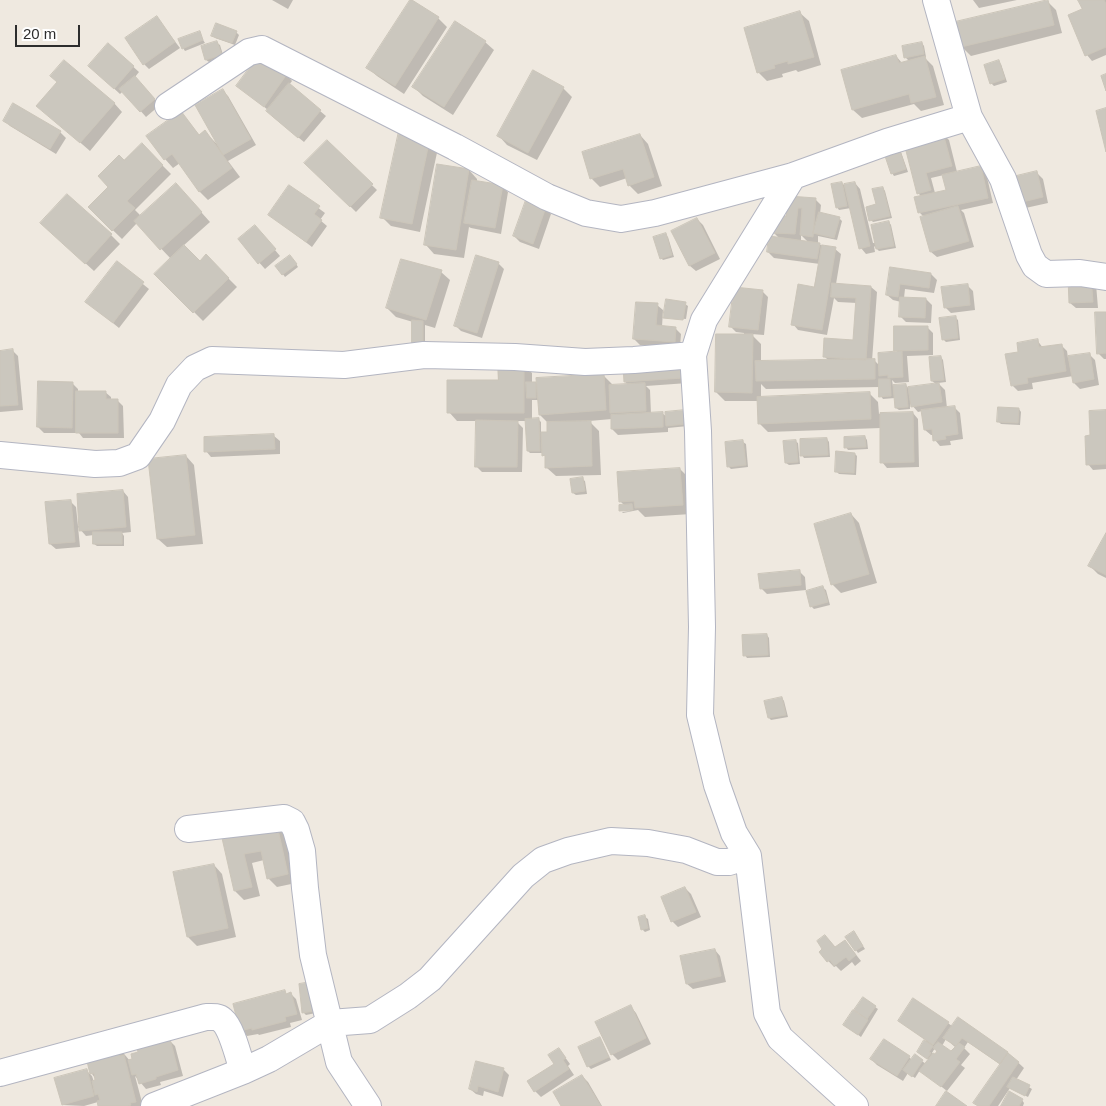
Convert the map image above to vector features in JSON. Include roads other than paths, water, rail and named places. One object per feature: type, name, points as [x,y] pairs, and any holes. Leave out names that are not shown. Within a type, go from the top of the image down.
[{"type":"street","points":[[936,0],[969,117],[1003,179],[1029,255],[1035,266],[1046,274],[1080,273],[1106,277]]},
{"type":"street","points":[[168,106],[250,52],[262,49],[455,147],[547,197],[586,213],[621,219],[655,213],[794,176],[887,142],[969,117]]},
{"type":"street","points":[[794,176],[704,320],[693,355],[698,431],[702,627],[700,715],[717,785],[734,833],[748,856],[767,1013],[780,1038],[854,1106]]},
{"type":"street","points":[[0,455],[95,464],[119,463],[138,456],[162,421],[179,385],[195,368],[212,360],[344,365],[424,355],[515,357],[585,362],[693,355]]},
{"type":"street","points":[[188,829],[284,818],[292,822],[302,851],[304,888],[313,955],[339,1062],[368,1106]]},
{"type":"street","points":[[154,1106],[269,1059],[330,1023],[370,1020],[408,996],[430,979],[523,876],[543,860],[568,850],[611,841],[667,846],[686,850],[717,862],[729,862],[748,856]]},
{"type":"street","points":[[0,1074],[215,1017],[222,1019],[228,1029],[243,1071]]}]
